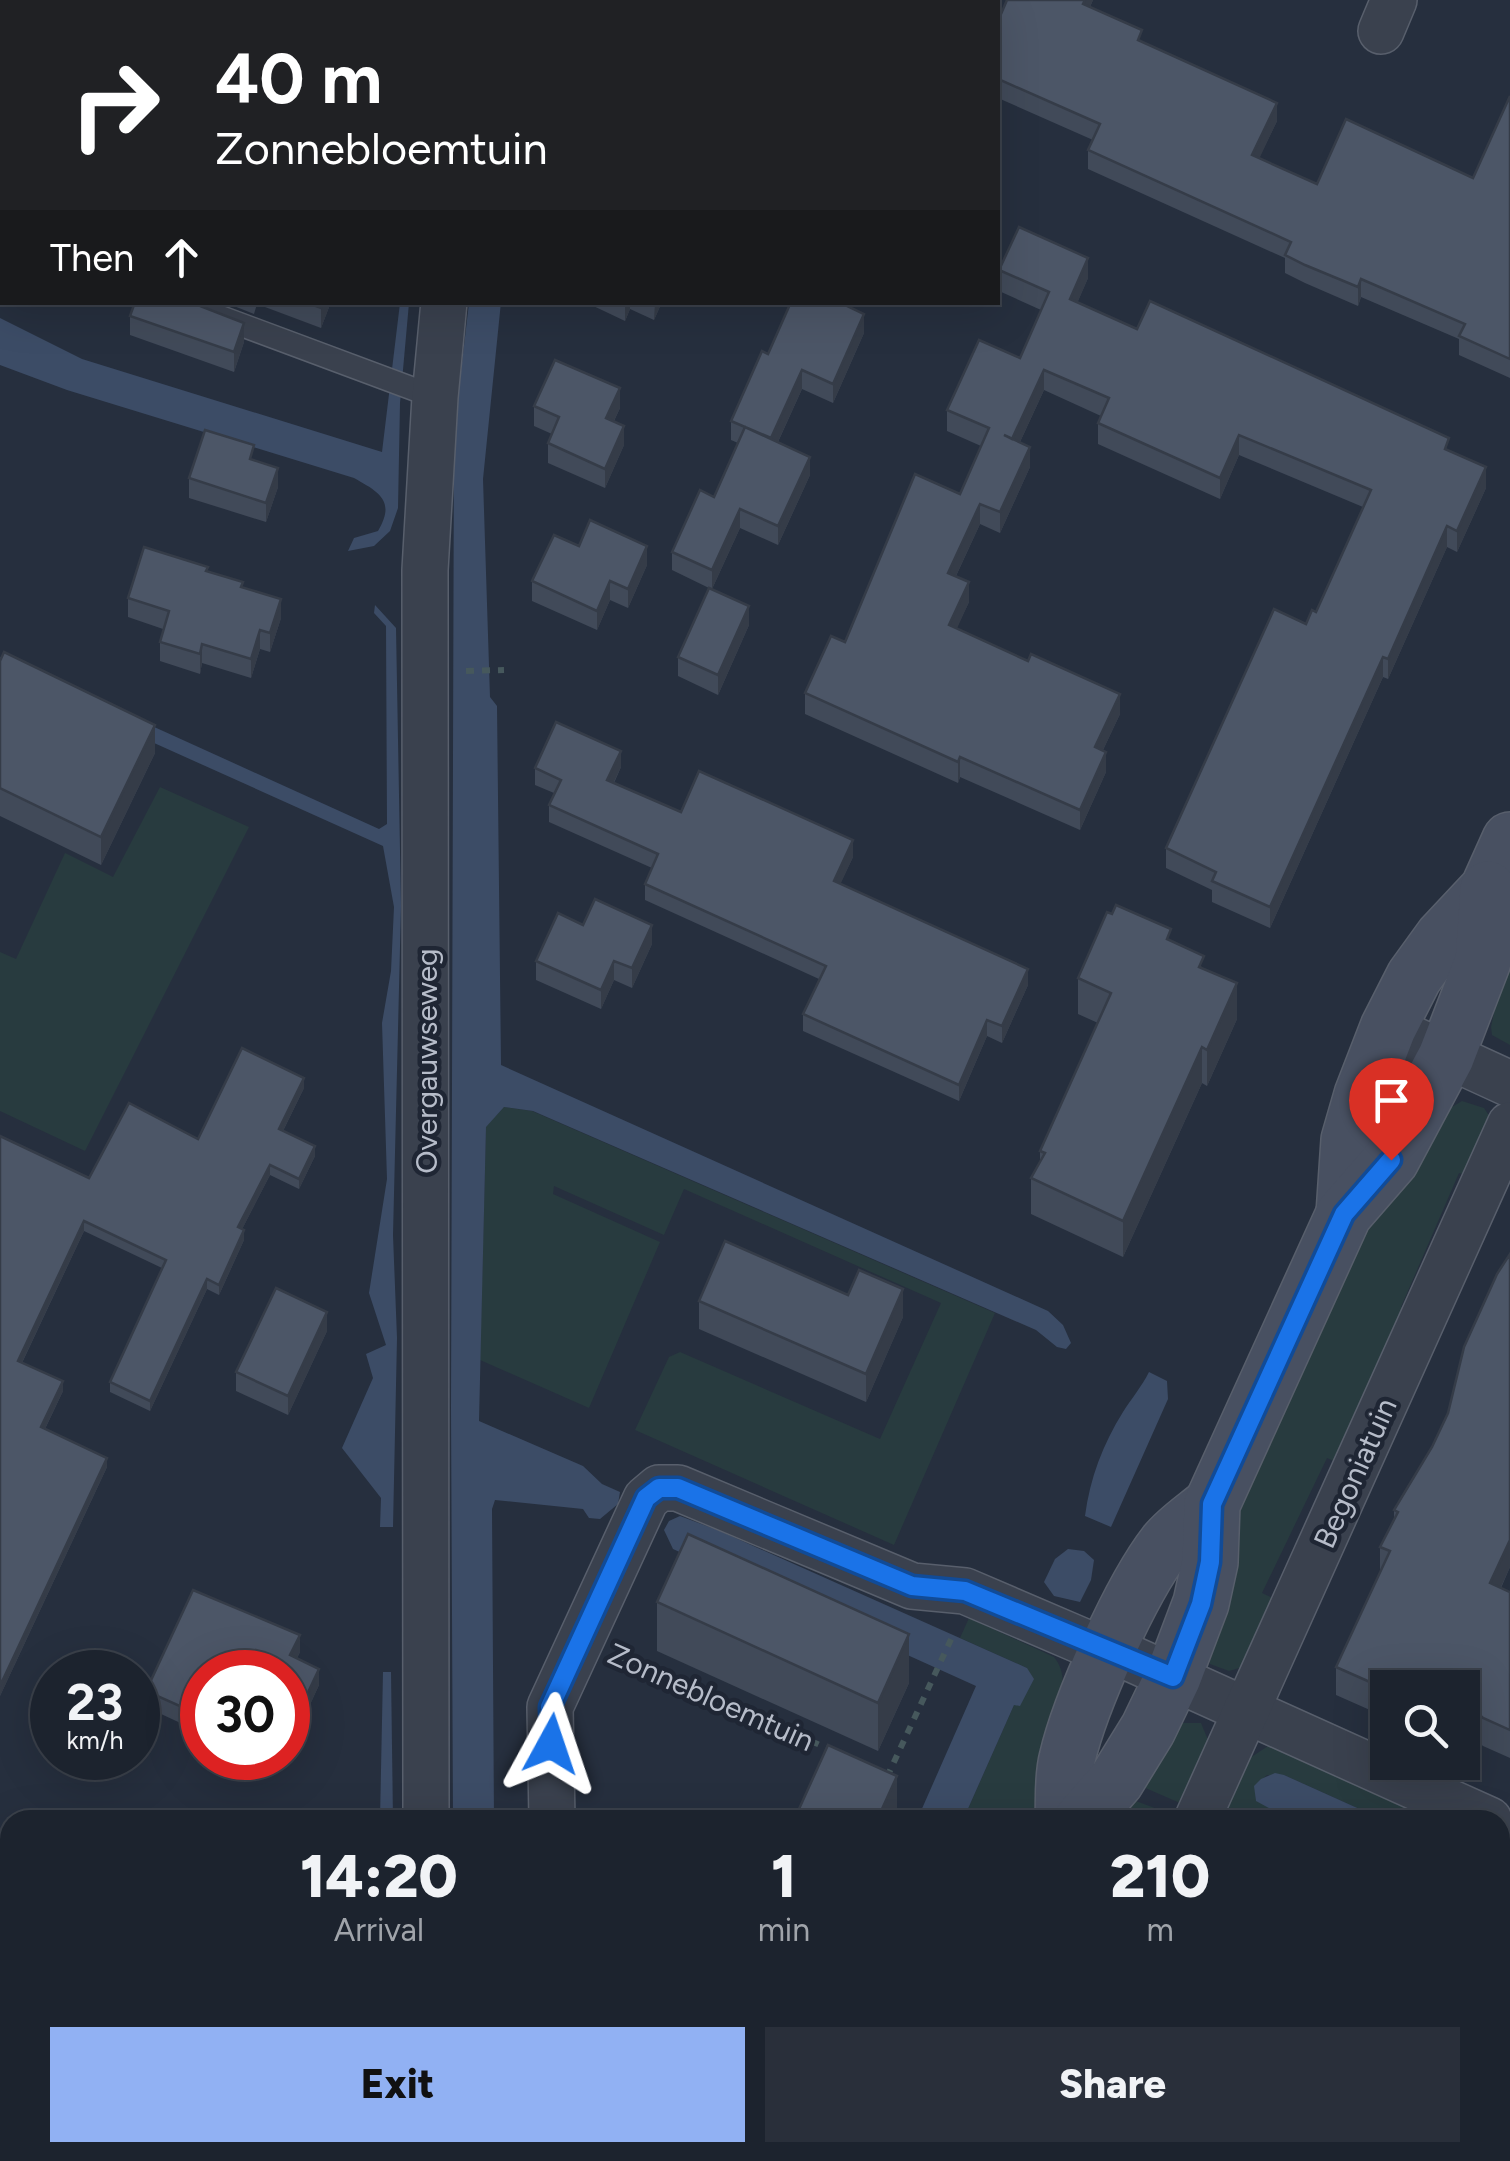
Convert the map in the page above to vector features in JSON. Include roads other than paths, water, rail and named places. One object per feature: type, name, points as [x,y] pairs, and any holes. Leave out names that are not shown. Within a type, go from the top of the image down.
[{"type":"main road","points":[[1344,1214],[1349,1140],[1388,1028],[1433,950],[1488,889],[1510,840]]},
{"type":"main road","points":[[1091,1810],[1116,1781],[1148,1729],[1173,1677],[1201,1604],[1210,1562],[1212,1504],[1344,1214],[1391,1160],[1446,1057],[1484,961],[1488,889]]},
{"type":"main road","points":[[1063,1810],[1066,1761],[1087,1699],[1146,1574],[1168,1542],[1212,1504]]},
{"type":"street","name":"Overgauwseweg","points":[[426,1810],[425,570],[409,387],[443,305]]},
{"type":"street","points":[[1388,1028],[1510,1084]]},
{"type":"street","name":"Begoniatuin","points":[[1203,1810],[1510,1125]]},
{"type":"street","name":"Zonnebloemtuin","points":[[552,1810],[550,1707],[646,1498],[659,1488],[678,1488],[912,1586],[965,1591],[1084,1642],[1110,1649],[1467,1810]]},
{"type":"lane","points":[[188,305],[409,387]]},
{"type":"water","points":[[400,305],[409,305],[400,403],[398,508],[390,531],[374,546],[348,551],[354,538],[378,531],[383,521],[385,505],[377,493],[354,478],[67,390],[0,365],[0,318],[82,359],[382,452]]},
{"type":"water","points":[[469,305],[501,305],[483,479],[490,697],[497,706],[501,1065],[1048,1311],[1063,1325],[1071,1343],[1066,1349],[1057,1347],[1036,1330],[533,1111],[504,1107],[486,1127],[479,1421],[583,1466],[602,1484],[620,1492],[618,1504],[600,1519],[589,1518],[583,1509],[495,1500],[494,1810],[453,1810],[454,431]]},
{"type":"water","points":[[375,605],[396,628],[401,906],[393,1235],[397,1338],[393,1527],[380,1527],[381,1498],[342,1448],[373,1378],[366,1354],[386,1345],[369,1293],[387,1179],[382,1023],[391,971],[394,907],[383,846],[103,720],[0,669],[0,657],[379,829],[387,824],[386,626],[374,613]]},
{"type":"water","points":[[1149,1372],[1167,1381],[1168,1399],[1111,1527],[1085,1516],[1090,1488],[1109,1436]]},
{"type":"water","points":[[680,1516],[720,1531],[1027,1668],[1034,1679],[1020,1706],[1014,1705],[967,1810],[921,1810],[976,1686],[673,1549],[664,1530],[669,1521]]},
{"type":"water","points":[[1068,1549],[1084,1551],[1094,1560],[1091,1580],[1080,1602],[1054,1596],[1044,1582],[1055,1559]]},
{"type":"water","points":[[383,1672],[391,1672],[393,1810],[380,1810]]},
{"type":"water","points":[[1275,1773],[1284,1775],[1362,1810],[1273,1810],[1256,1801],[1254,1786]]}]
